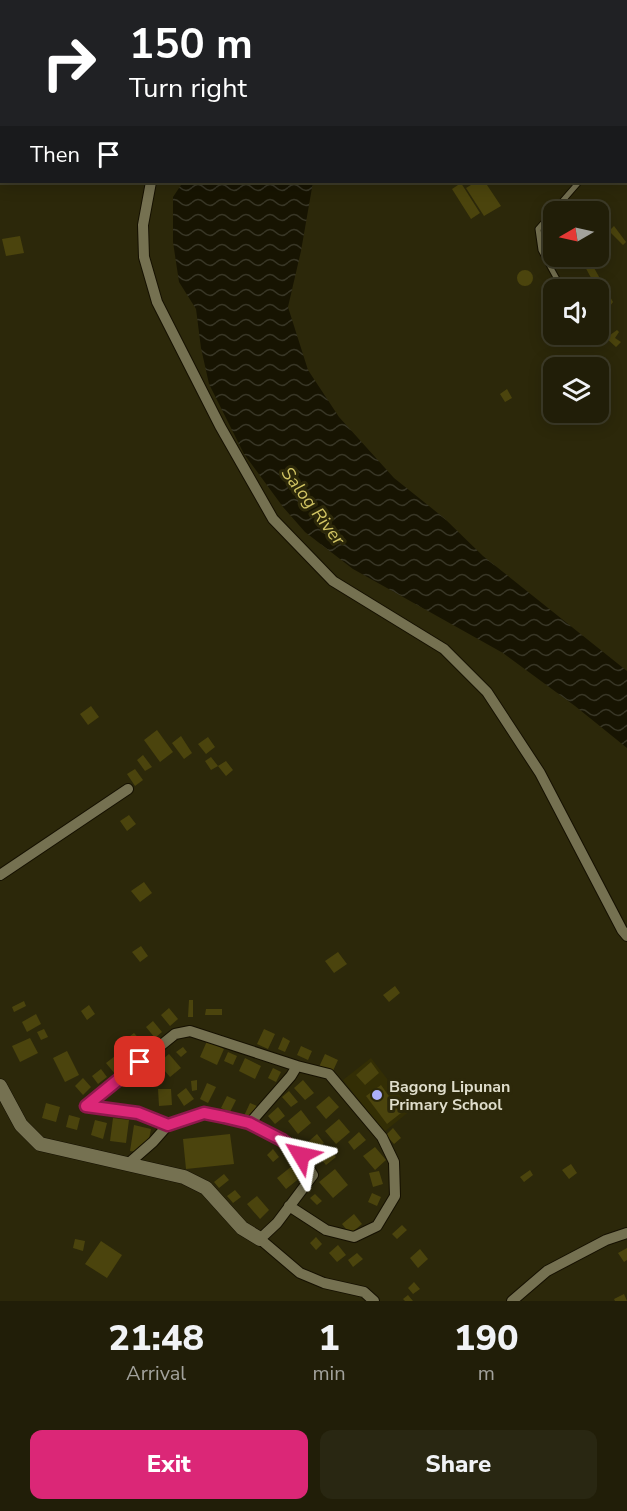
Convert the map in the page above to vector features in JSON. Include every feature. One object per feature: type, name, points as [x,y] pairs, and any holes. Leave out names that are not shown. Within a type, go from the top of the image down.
[{"type":"street","points":[[152,183],[143,225],[144,257],[157,302],[220,426],[273,519],[333,581],[444,649],[487,692],[540,773],[627,936]]},
{"type":"street","points":[[0,875],[128,789]]},
{"type":"street","points":[[168,1125],[138,1113],[86,1106],[175,1035],[190,1031],[297,1066],[329,1074],[382,1137],[394,1162],[395,1196],[377,1226],[354,1237],[326,1230],[289,1206]]},
{"type":"street","points":[[249,1123],[291,1076],[297,1066]]},
{"type":"street","points":[[0,1086],[21,1125],[40,1144],[184,1177],[206,1188],[242,1228],[260,1239],[300,1273],[324,1283],[364,1292],[374,1301]]},
{"type":"street","points":[[129,1163],[168,1125],[204,1113],[249,1123],[282,1140],[301,1155],[313,1175],[277,1223],[260,1239]]},
{"type":"street","points":[[512,1301],[547,1271],[606,1240],[627,1233]]},
{"type":"lane","points":[[557,279],[541,250],[538,230],[578,183]]},
{"type":"shaded area","name":"Bagong Lipunan Primary School","points":[[371,1058],[411,1110],[384,1132],[343,1080]]},
{"type":"water","name":"Salog River","points":[[182,183],[313,183],[288,307],[308,370],[339,417],[394,478],[444,518],[483,556],[627,671],[627,748],[503,653],[353,569],[305,532],[283,507],[244,454],[209,384],[196,309],[179,282],[173,242],[173,197]]},
{"type":"building","points":[[461,183],[480,213],[471,219],[452,189]]},
{"type":"building","points":[[474,183],[486,183],[501,206],[484,216],[466,188]]},
{"type":"building","points":[[614,226],[626,242],[623,245],[609,231]]},
{"type":"building","points":[[20,236],[24,253],[6,256],[2,239]]},
{"type":"building","points":[[585,267],[594,267],[600,279],[592,279]]},
{"type":"building","points":[[525,270],[533,278],[525,286],[517,278]]},
{"type":"building","points":[[609,295],[613,302],[609,308]]},
{"type":"building","points":[[617,330],[619,332],[615,338],[621,342],[616,347],[609,341],[609,336]]},
{"type":"building","points":[[507,389],[512,398],[505,402],[500,394]]},
{"type":"building","points":[[91,706],[99,717],[88,725],[80,714]]},
{"type":"building","points":[[157,730],[173,752],[160,762],[144,740]]},
{"type":"building","points":[[181,736],[192,753],[184,759],[172,743]]},
{"type":"building","points":[[208,737],[215,747],[206,754],[198,744]]},
{"type":"building","points":[[143,755],[152,767],[145,771],[137,760]]},
{"type":"building","points":[[211,757],[218,766],[211,770],[205,761]]},
{"type":"building","points":[[226,761],[233,770],[226,776],[218,766]]},
{"type":"building","points":[[135,769],[143,780],[135,786],[127,774]]},
{"type":"building","points":[[129,815],[136,824],[127,831],[120,821]]},
{"type":"building","points":[[144,882],[152,893],[140,902],[131,891]]},
{"type":"building","points":[[141,946],[148,956],[140,962],[132,952]]},
{"type":"building","points":[[338,952],[347,964],[334,973],[325,961]]},
{"type":"building","points":[[395,986],[400,993],[389,1002],[383,995]]},
{"type":"building","points":[[189,1000],[193,1000],[193,1017],[188,1017]]},
{"type":"building","points":[[24,1001],[26,1006],[14,1012],[12,1007]]},
{"type":"building","points":[[89,1005],[95,1014],[87,1020],[81,1011]]},
{"type":"building","points":[[169,1008],[178,1019],[170,1026],[161,1015]]},
{"type":"building","points":[[206,1009],[222,1009],[222,1015],[205,1015]]},
{"type":"building","points":[[36,1014],[41,1024],[27,1032],[22,1022]]},
{"type":"building","points":[[153,1021],[162,1032],[155,1038],[146,1027]]},
{"type":"building","points":[[44,1029],[48,1037],[41,1040],[37,1032]]},
{"type":"building","points":[[264,1029],[275,1034],[268,1049],[257,1044]]},
{"type":"building","points":[[134,1033],[144,1044],[131,1055],[121,1043]]},
{"type":"building","points":[[283,1037],[290,1041],[285,1052],[278,1049]]},
{"type":"building","points":[[30,1038],[38,1053],[20,1062],[12,1046]]},
{"type":"building","points":[[207,1041],[224,1049],[217,1065],[200,1057]]},
{"type":"building","points":[[301,1046],[312,1051],[308,1060],[297,1055]]},
{"type":"building","points":[[183,1047],[187,1052],[181,1057],[176,1052]]},
{"type":"building","points":[[67,1051],[79,1075],[65,1082],[53,1058]]},
{"type":"building","points":[[228,1052],[237,1056],[233,1065],[224,1061]]},
{"type":"building","points":[[119,1053],[127,1063],[115,1074],[106,1063]]},
{"type":"building","points":[[169,1054],[181,1068],[170,1077],[158,1063]]},
{"type":"building","points":[[325,1054],[338,1060],[332,1073],[319,1067]]},
{"type":"building","points":[[245,1058],[261,1066],[255,1079],[239,1071]]},
{"type":"building","points":[[371,1062],[379,1073],[365,1085],[356,1075]]},
{"type":"building","points":[[273,1068],[281,1072],[276,1082],[268,1078]]},
{"type":"building","points":[[101,1069],[107,1077],[98,1084],[92,1076]]},
{"type":"building","points":[[148,1073],[154,1080],[149,1084],[143,1077]]},
{"type":"building","points":[[83,1078],[91,1087],[83,1095],[75,1086]]},
{"type":"building","points":[[197,1080],[197,1090],[192,1091],[191,1081]]},
{"type":"building","points":[[303,1080],[314,1093],[305,1100],[294,1088]]},
{"type":"building","points":[[207,1083],[216,1087],[208,1103],[200,1099]]},
{"type":"building","points":[[381,1085],[401,1113],[387,1124],[366,1096]]},
{"type":"building","points":[[186,1088],[194,1099],[184,1106],[177,1095]]},
{"type":"building","points":[[158,1089],[171,1089],[172,1105],[159,1106]]},
{"type":"building","points":[[289,1091],[298,1102],[291,1107],[282,1097]]},
{"type":"building","points":[[227,1096],[236,1100],[230,1112],[221,1108]]},
{"type":"building","points":[[329,1096],[339,1107],[326,1119],[316,1107]]},
{"type":"building","points":[[46,1103],[60,1107],[56,1122],[42,1118]]},
{"type":"building","points":[[250,1103],[257,1106],[250,1121],[243,1118]]},
{"type":"building","points":[[278,1107],[285,1116],[275,1124],[268,1116]]},
{"type":"building","points":[[301,1110],[311,1123],[298,1134],[288,1121]]},
{"type":"building","points":[[69,1115],[80,1118],[77,1130],[66,1127]]},
{"type":"building","points":[[113,1118],[129,1120],[126,1143],[110,1141]]},
{"type":"building","points":[[339,1119],[350,1132],[336,1144],[325,1131]]},
{"type":"building","points":[[95,1120],[107,1123],[103,1139],[91,1135]]},
{"type":"building","points":[[134,1125],[151,1129],[149,1139],[136,1152],[130,1151]]},
{"type":"building","points":[[393,1128],[401,1138],[394,1144],[386,1135]]},
{"type":"building","points":[[359,1132],[366,1140],[354,1150],[348,1142]]},
{"type":"building","points":[[230,1134],[234,1164],[186,1169],[183,1139]]},
{"type":"building","points":[[317,1134],[324,1143],[316,1150],[309,1141]]},
{"type":"building","points":[[375,1147],[386,1160],[375,1170],[363,1156]]},
{"type":"building","points":[[273,1149],[279,1157],[273,1162],[267,1155]]},
{"type":"building","points":[[330,1150],[336,1157],[326,1165],[321,1159]]},
{"type":"building","points":[[571,1164],[577,1173],[569,1179],[562,1170]]},
{"type":"building","points":[[292,1166],[301,1177],[286,1189],[277,1178]]},
{"type":"building","points":[[335,1169],[348,1185],[333,1198],[319,1182]]},
{"type":"building","points":[[530,1170],[533,1175],[524,1182],[520,1177]]},
{"type":"building","points":[[379,1171],[383,1184],[373,1187],[369,1173]]},
{"type":"building","points":[[224,1174],[229,1180],[219,1188],[214,1182]]},
{"type":"building","points":[[235,1190],[241,1197],[233,1203],[227,1196]]},
{"type":"building","points":[[372,1193],[381,1197],[377,1206],[368,1202]]},
{"type":"building","points":[[315,1194],[322,1201],[317,1205],[310,1198]]},
{"type":"building","points":[[257,1196],[269,1210],[260,1219],[247,1204]]},
{"type":"building","points":[[354,1214],[362,1224],[350,1234],[342,1224]]},
{"type":"building","points":[[402,1225],[407,1230],[397,1239],[392,1234]]},
{"type":"building","points":[[316,1237],[322,1244],[316,1250],[310,1243]]},
{"type":"building","points":[[75,1239],[85,1241],[83,1251],[73,1248]]},
{"type":"building","points":[[101,1241],[122,1255],[107,1278],[85,1264]]},
{"type":"building","points":[[338,1245],[346,1255],[337,1262],[329,1253]]},
{"type":"building","points":[[627,1248],[627,1260],[624,1262],[618,1253]]},
{"type":"building","points":[[420,1249],[428,1259],[418,1268],[410,1258]]},
{"type":"building","points":[[357,1253],[363,1259],[353,1267],[348,1260]]},
{"type":"building","points":[[414,1282],[420,1289],[413,1294],[408,1288]]},
{"type":"building","points":[[624,1294],[627,1301],[615,1301],[614,1299]]},
{"type":"building","points":[[408,1295],[413,1301],[403,1299]]},
{"type":"place","name":"Bagong Lipunan Primary School","points":[[377,1095]]},
{"type":"route","points":[[140,1062],[86,1106],[138,1113],[168,1125],[188,1116],[204,1113],[224,1117],[249,1123],[282,1140],[301,1155]]}]
